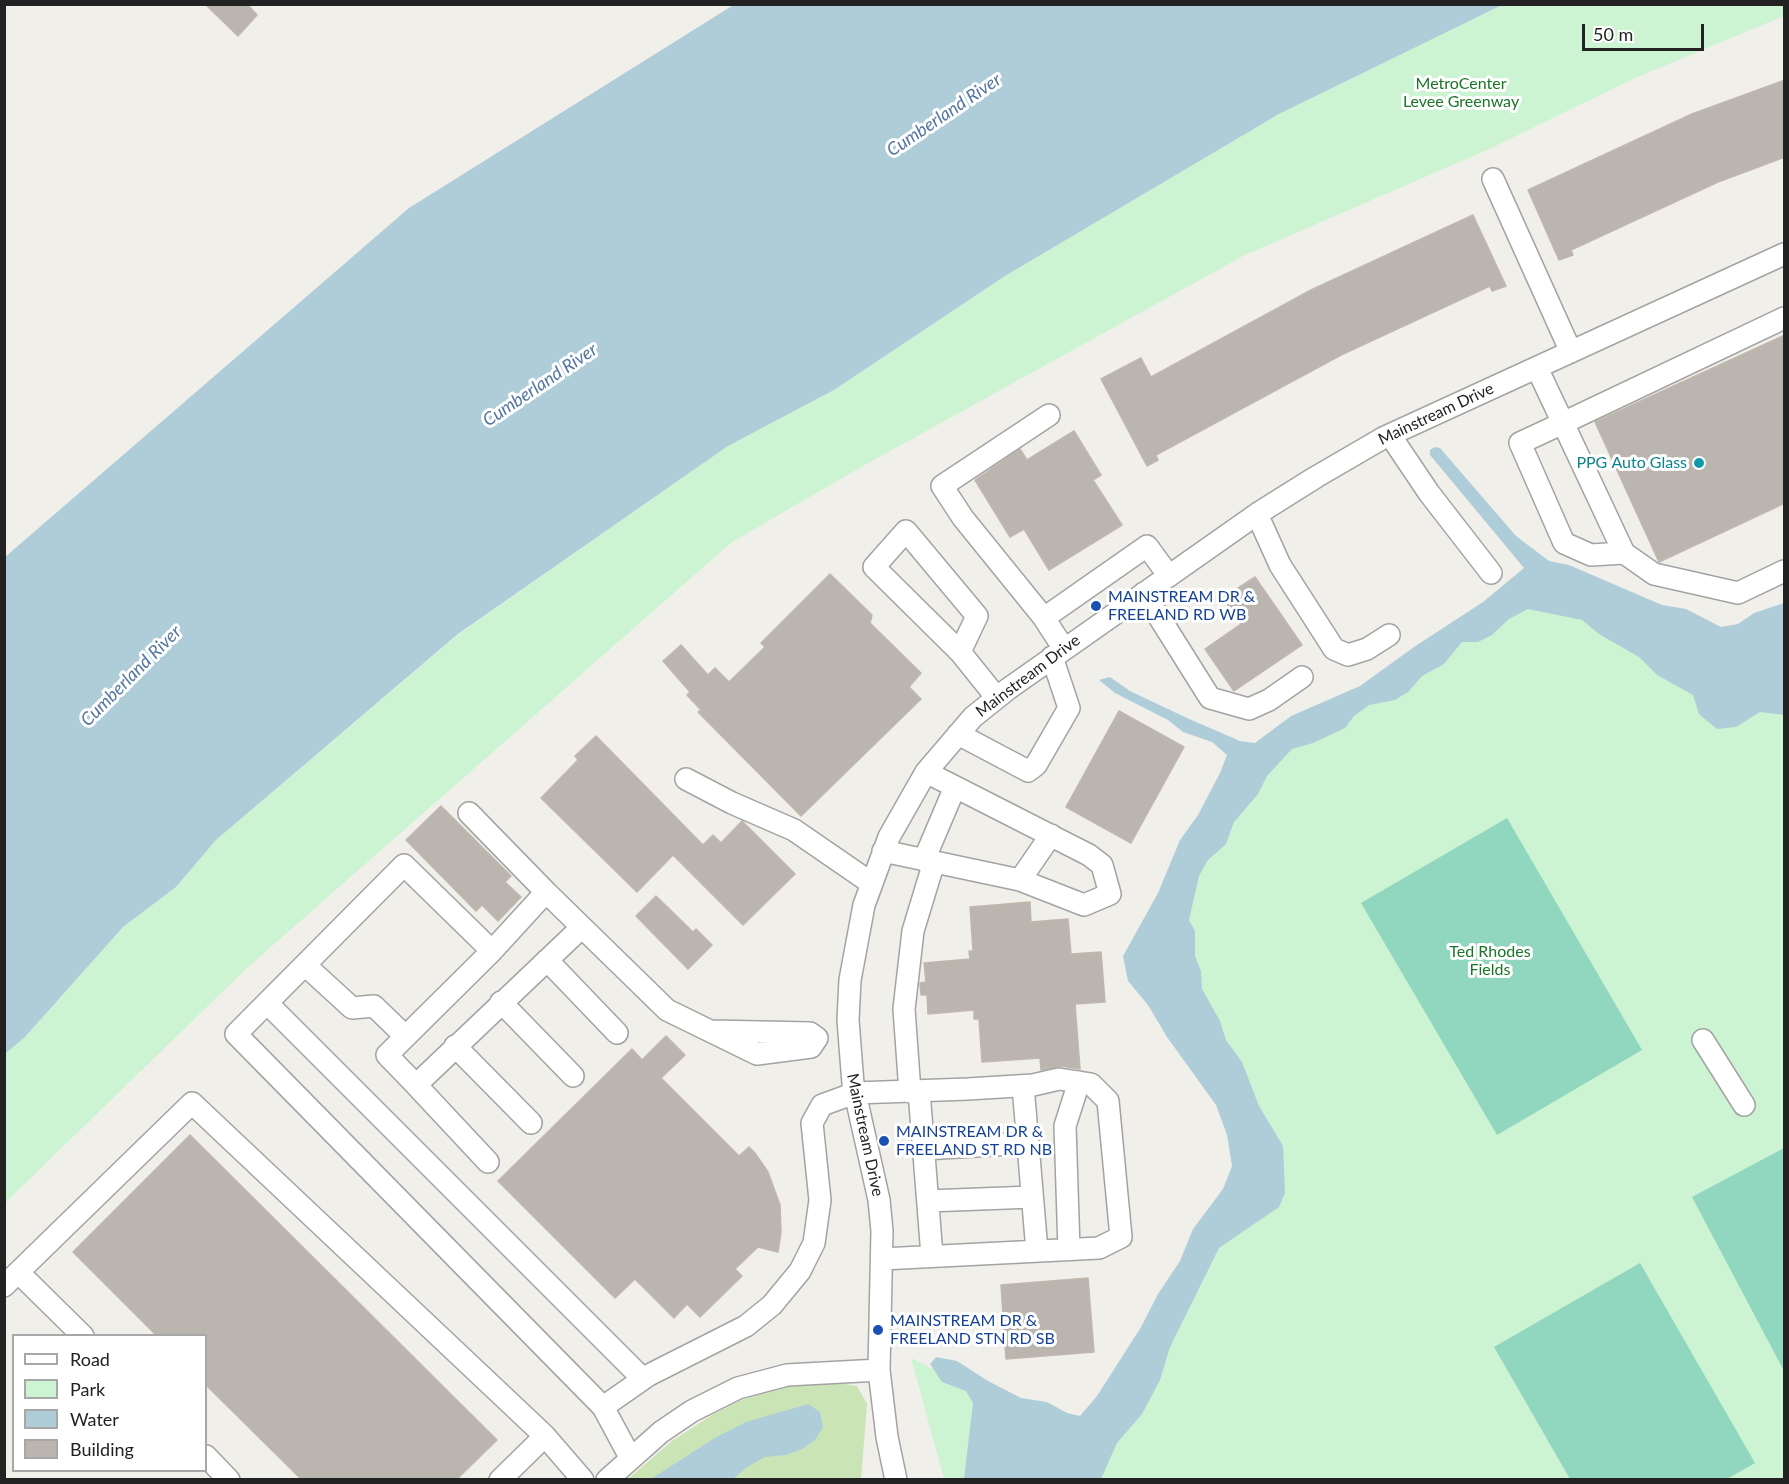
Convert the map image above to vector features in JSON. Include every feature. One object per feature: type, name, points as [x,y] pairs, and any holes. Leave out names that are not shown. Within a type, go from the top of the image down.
[{"type":"street","points":[[1493,179],[1571,352]]},
{"type":"street","name":"Mainstream Drive","points":[[896,1479],[887,1437],[879,1370],[882,1259],[879,1200],[855,1093],[848,1037],[853,962],[871,883],[883,850],[926,772],[958,734],[997,698],[1257,514],[1390,435],[1785,254]]},
{"type":"street","points":[[1624,554],[1591,555],[1564,543],[1520,443],[1785,318]]},
{"type":"street","points":[[1536,368],[1624,554],[1654,574],[1738,593],[1785,571]]},
{"type":"street","points":[[958,734],[1028,771],[1036,765],[1069,708],[1058,653],[1044,618],[963,518],[942,486],[1049,415]]},
{"type":"street","points":[[1390,435],[1429,493],[1491,573]]},
{"type":"street","points":[[1257,514],[1280,565],[1334,649],[1348,655],[1367,649],[1389,635]]},
{"type":"street","points":[[960,652],[977,616],[906,531],[874,567],[960,652],[997,698]]},
{"type":"street","points":[[1044,618],[1147,546],[1169,576]]},
{"type":"street","points":[[1144,593],[1210,698],[1250,709],[1269,700],[1302,677]]},
{"type":"street","points":[[883,850],[1020,880],[1084,905],[1110,894],[1102,864],[926,772]]},
{"type":"street","points":[[686,779],[732,803],[794,830],[871,883]]},
{"type":"street","points":[[933,1256],[924,1149],[904,1009],[913,931],[929,861],[955,787]]},
{"type":"street","points":[[469,813],[581,928],[667,1011],[757,1054],[811,1047],[817,1038],[848,1037]]},
{"type":"street","points":[[1020,880],[1051,836]]},
{"type":"street","points":[[492,951],[404,864],[236,1034],[603,1407],[630,1457]]},
{"type":"street","points":[[488,1162],[387,1055],[492,951],[546,892]]},
{"type":"street","points":[[416,1084],[581,928]]},
{"type":"street","points":[[546,960],[617,1033]]},
{"type":"street","points":[[305,965],[352,1008],[374,1006],[405,1036]]},
{"type":"street","points":[[501,1002],[573,1076]]},
{"type":"street","points":[[267,1004],[643,1379]]},
{"type":"street","points":[[1703,1040],[1744,1105]]},
{"type":"street","points":[[455,1046],[531,1123]]},
{"type":"street","points":[[603,1407],[643,1379],[747,1326],[772,1305],[800,1271],[814,1243],[820,1200],[812,1123],[822,1105],[855,1093],[1023,1086],[1059,1079],[1091,1084],[1108,1101],[1121,1237],[1099,1248],[882,1259]]},
{"type":"street","points":[[1069,1249],[1065,1126],[1078,1082]]},
{"type":"street","points":[[1023,1086],[1037,1251]]},
{"type":"street","points":[[82,1334],[12,1279],[192,1103],[544,1436],[583,1479]]},
{"type":"street","points":[[924,1149],[1028,1143]]},
{"type":"street","points":[[928,1201],[1032,1197]]},
{"type":"street","points":[[607,1479],[630,1457],[692,1411],[763,1379],[822,1371],[879,1370]]},
{"type":"street","points":[[500,1479],[544,1436]]},
{"type":"street","points":[[207,1457],[230,1479]]},
{"type":"green space","name":"MetroCenter Levee Greenway","points":[[1502,5],[1784,5],[1784,16],[1635,78],[1485,151],[1245,255],[863,466],[732,542],[247,968],[5,1203],[5,1054],[25,1037],[123,927],[176,887],[216,840],[458,635],[728,446],[834,390],[1005,276],[1279,114]]},
{"type":"green space","name":"Ted Rhodes Fields","points":[[1547,584],[1743,633],[1784,624],[1784,1479],[944,1479],[911,1358],[1074,1441],[1248,1180],[1223,1085],[1146,963],[1232,782]]},
{"type":"green space","points":[[1507,818],[1642,1050],[1497,1135],[1361,903]]},
{"type":"green space","points":[[1784,1148],[1784,1371],[1692,1197]]},
{"type":"green space","points":[[1640,1263],[1755,1463],[1727,1479],[1570,1479],[1494,1347]]},
{"type":"green space","points":[[834,1382],[857,1386],[867,1404],[861,1479],[627,1480],[672,1441],[712,1415],[744,1399],[795,1384]]},
{"type":"water","name":"Cumberland River","points":[[735,4],[1502,5],[1279,114],[1005,276],[834,390],[728,446],[458,634],[216,840],[176,887],[123,927],[25,1037],[5,1054],[5,557],[409,208]]},
{"type":"water","points":[[1435,447],[1440,448],[1516,536],[1549,561],[1569,565],[1662,605],[1686,609],[1721,627],[1738,624],[1754,613],[1784,603],[1784,715],[1760,712],[1736,727],[1717,729],[1699,714],[1693,695],[1657,675],[1639,657],[1599,634],[1582,620],[1528,609],[1509,619],[1492,635],[1478,642],[1462,642],[1444,664],[1422,676],[1408,692],[1395,700],[1369,705],[1354,716],[1345,728],[1313,743],[1292,749],[1267,776],[1258,794],[1234,822],[1226,844],[1208,860],[1199,876],[1189,920],[1195,931],[1195,956],[1201,971],[1202,989],[1220,1021],[1226,1040],[1242,1062],[1259,1106],[1283,1146],[1285,1193],[1279,1207],[1219,1248],[1170,1347],[1160,1380],[1142,1414],[1117,1443],[1101,1479],[964,1479],[973,1403],[966,1391],[942,1382],[930,1364],[936,1357],[957,1361],[1021,1398],[1047,1402],[1067,1413],[1080,1416],[1097,1396],[1141,1327],[1158,1294],[1180,1261],[1193,1229],[1223,1189],[1232,1166],[1227,1135],[1216,1105],[1167,1037],[1148,1005],[1128,981],[1123,956],[1158,893],[1180,840],[1198,815],[1227,755],[1212,742],[1183,732],[1168,720],[1115,693],[1099,680],[1110,677],[1130,691],[1187,718],[1240,741],[1255,743],[1291,716],[1360,686],[1483,602],[1524,568],[1430,455],[1430,450]]},
{"type":"water","points":[[808,1404],[820,1412],[823,1427],[815,1440],[802,1449],[786,1455],[765,1457],[733,1479],[651,1479],[713,1439],[746,1422]]},
{"type":"building","points":[[205,4],[247,4],[257,15],[238,36]]},
{"type":"building","points":[[1785,80],[1785,157],[1718,182],[1571,250],[1573,255],[1559,260],[1528,190],[1692,114]]},
{"type":"building","points":[[1473,215],[1506,286],[1492,291],[1490,286],[1341,355],[1156,455],[1158,460],[1147,466],[1101,379],[1141,358],[1151,377],[1311,290]]},
{"type":"building","name":"PPG Auto Glass","points":[[1785,335],[1785,503],[1659,562],[1595,422]]},
{"type":"building","points":[[1074,431],[1101,475],[1093,480],[1122,525],[1049,570],[1024,529],[1010,537],[975,480],[1020,449],[1027,460]]},
{"type":"building","points":[[830,574],[872,615],[870,623],[921,673],[909,687],[921,699],[801,816],[698,712],[701,710],[687,695],[690,692],[663,661],[681,645],[708,675],[715,668],[729,682],[765,647],[761,643]]},
{"type":"building","points":[[1255,577],[1302,645],[1234,691],[1205,649],[1241,624],[1223,598]]},
{"type":"building","points":[[1119,711],[1184,747],[1131,843],[1066,807]]},
{"type":"building","points":[[596,736],[703,845],[713,835],[721,843],[742,821],[795,874],[743,925],[673,855],[637,892],[541,798],[578,760],[575,756]]},
{"type":"building","points":[[441,806],[511,876],[505,882],[521,897],[498,921],[482,905],[476,911],[406,840]]},
{"type":"building","points":[[656,896],[693,932],[696,929],[712,945],[688,969],[636,916]]},
{"type":"building","points":[[1030,902],[1031,922],[1068,919],[1071,954],[1101,952],[1105,1002],[1075,1004],[1080,1069],[1061,1066],[1041,1070],[1040,1058],[982,1062],[979,1019],[974,1019],[974,1010],[928,1014],[927,995],[921,995],[920,983],[926,982],[924,963],[970,959],[969,951],[973,951],[970,907]]},
{"type":"building","points":[[666,1036],[685,1055],[661,1078],[739,1156],[749,1147],[755,1153],[768,1172],[780,1205],[781,1232],[778,1252],[758,1247],[735,1269],[742,1276],[700,1317],[687,1304],[674,1318],[635,1279],[615,1298],[498,1181],[632,1049],[642,1060]]},
{"type":"building","points":[[190,1135],[497,1440],[457,1479],[301,1479],[207,1386],[207,1334],[155,1334],[73,1252]]},
{"type":"building","points":[[1088,1278],[1094,1352],[1006,1359],[1001,1285]]},
{"type":"place","name":"PPG Auto Glass","points":[[1699,463]]},
{"type":"place","name":"MAINSTREAM DR & FREELAND RD WB","points":[[1096,606]]},
{"type":"place","name":"MAINSTREAM DR & FREELAND ST RD NB","points":[[884,1141]]},
{"type":"place","name":"MAINSTREAM DR & FREELAND STN RD SB","points":[[878,1330]]}]
